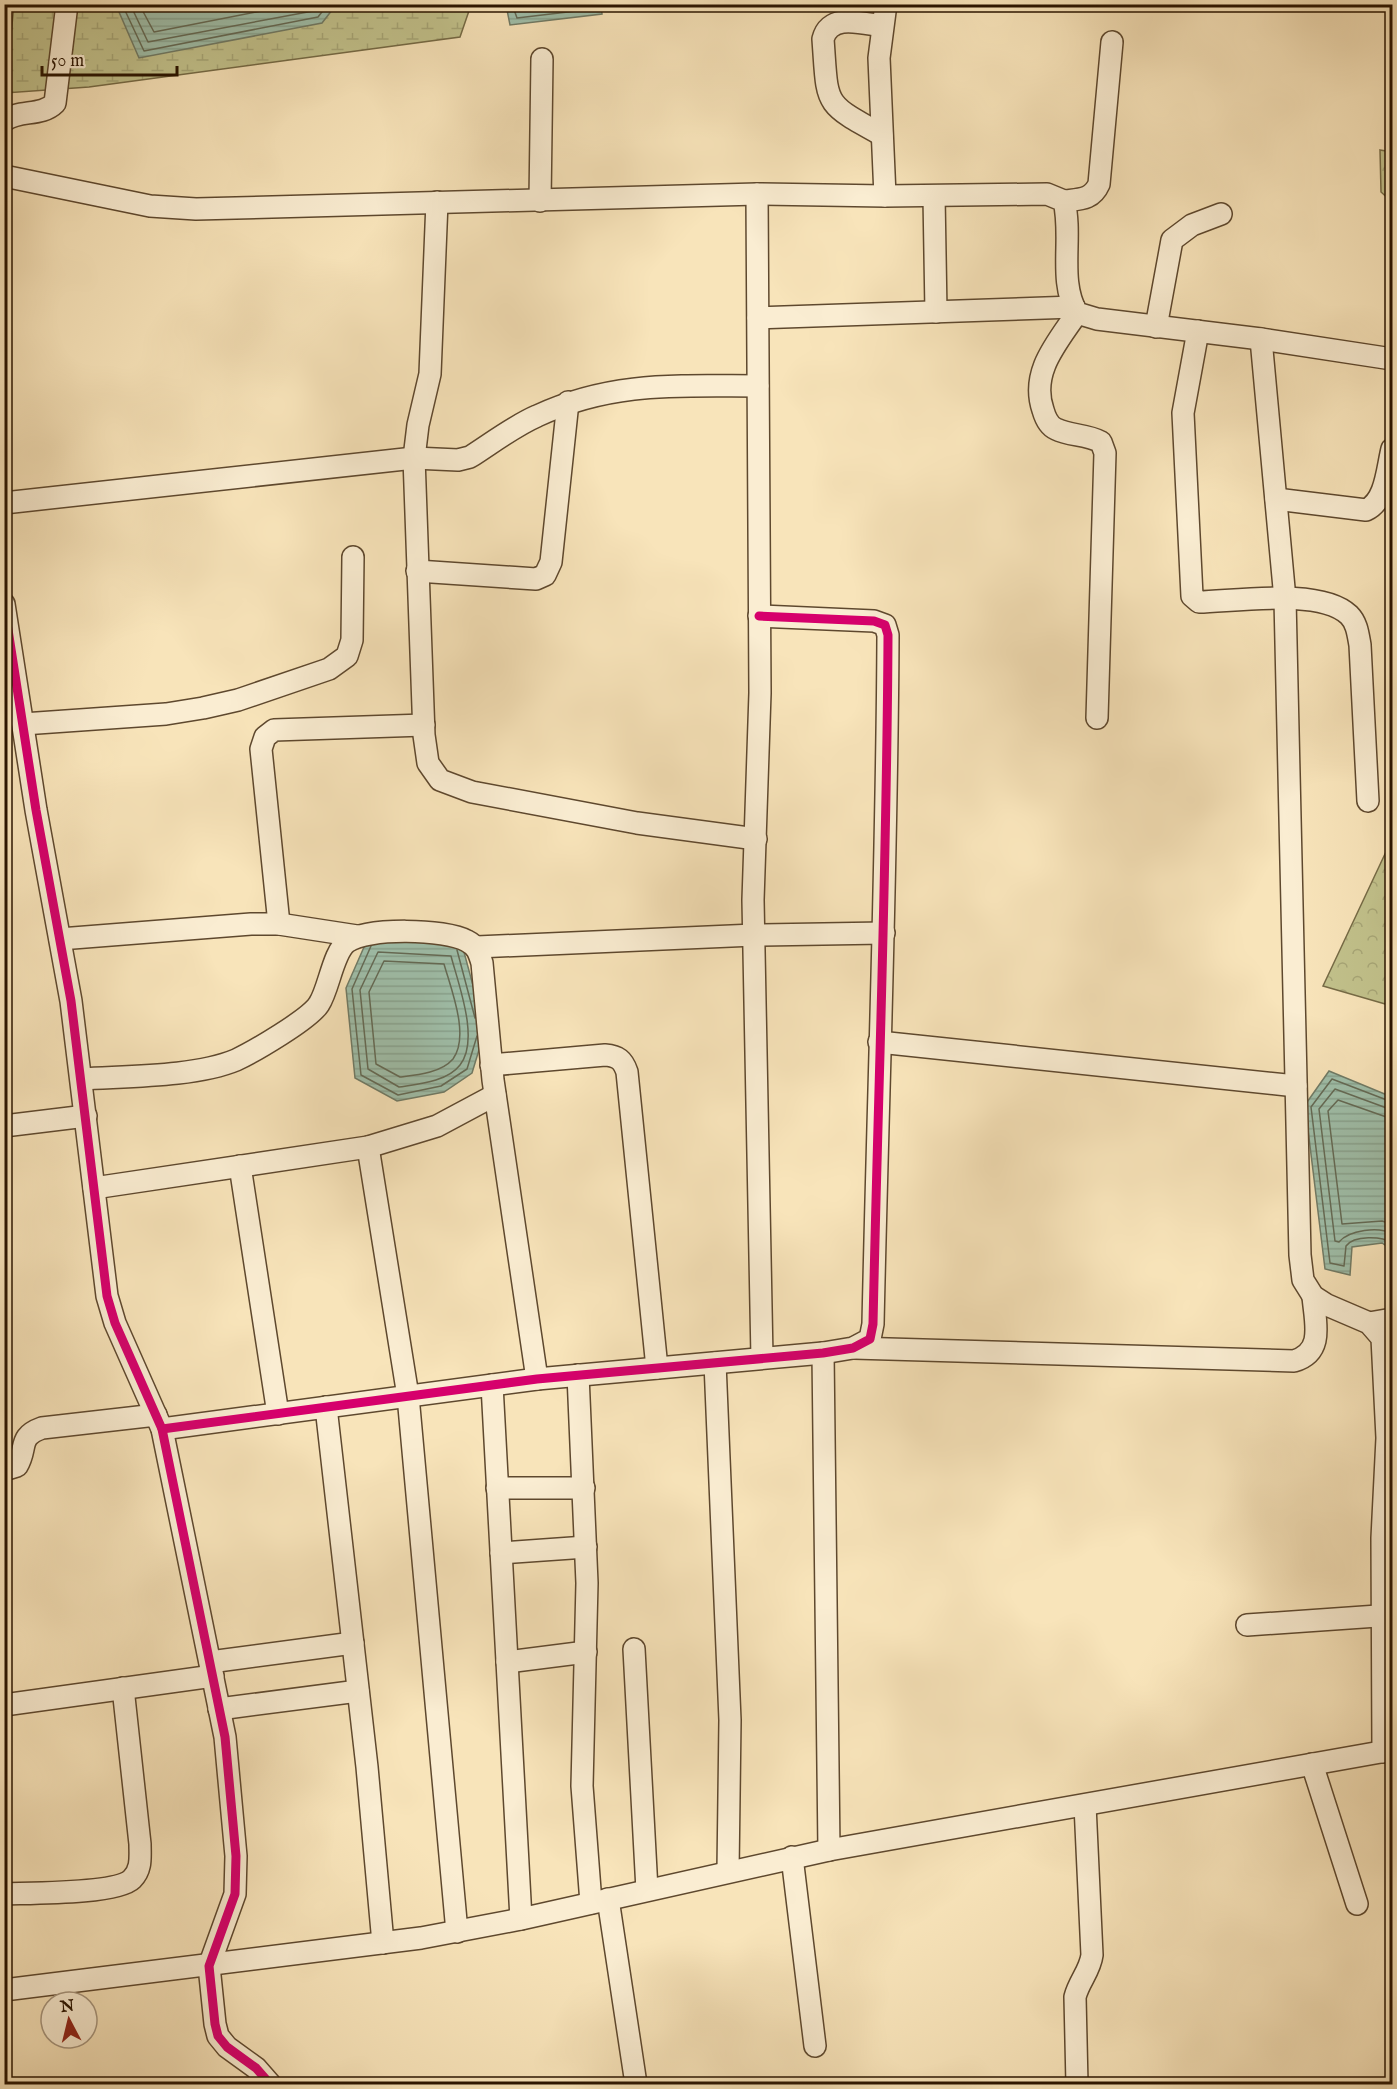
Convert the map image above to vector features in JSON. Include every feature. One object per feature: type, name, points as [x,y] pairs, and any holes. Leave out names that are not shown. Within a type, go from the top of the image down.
[{"type":"street","points":[[4,122],[19,114],[49,109],[55,104],[67,4]]},
{"type":"street","points":[[885,196],[879,58],[886,4]]},
{"type":"street","points":[[882,26],[832,23],[826,29],[823,39],[830,99],[836,108],[882,135]]},
{"type":"street","points":[[4,176],[150,206],[248,208],[757,194],[934,196],[1047,194],[1064,201],[1087,198],[1095,193],[1100,184],[1112,42]]},
{"type":"street","points":[[540,201],[542,59]]},
{"type":"street","points":[[757,194],[759,616],[754,936],[762,1358]]},
{"type":"street","points":[[934,196],[936,312]]},
{"type":"street","points":[[1064,201],[1068,215],[1069,297],[1075,310]]},
{"type":"street","points":[[436,202],[430,374],[418,425],[414,458],[424,725],[428,763],[440,780],[472,792],[638,823],[756,839]]},
{"type":"street","points":[[1156,327],[1173,240],[1192,225],[1221,214]]},
{"type":"street","points":[[1075,310],[1043,366],[1040,397],[1050,423],[1056,429],[1090,436],[1101,442],[1104,453],[1097,718]]},
{"type":"street","points":[[758,318],[1075,310],[1097,319],[1261,339],[1392,359]]},
{"type":"street","points":[[1198,332],[1183,413],[1192,596],[1199,602],[1285,599],[1328,603],[1352,617],[1358,629],[1368,801]]},
{"type":"street","points":[[4,1470],[17,1466],[24,1440],[30,1432],[42,1428],[278,1414],[537,1379],[823,1353],[853,1348],[1294,1361],[1307,1357],[1316,1335],[1313,1296],[1304,1280],[1300,1255],[1285,599],[1261,339]]},
{"type":"street","points":[[4,503],[414,458],[458,460],[470,457],[534,417],[568,402],[627,388],[758,386]]},
{"type":"street","points":[[417,571],[536,579],[545,575],[551,562],[568,402]]},
{"type":"street","points":[[1276,499],[1366,510],[1374,507],[1381,495],[1392,449]]},
{"type":"street","points":[[23,724],[166,714],[203,708],[238,700],[329,669],[347,656],[352,640],[353,557]]},
{"type":"street","points":[[4,604],[8,654],[23,724],[82,1079],[107,1296],[115,1323],[159,1422],[225,1737],[232,1815],[235,1894],[209,1966],[218,2036],[270,2085]]},
{"type":"street","points":[[759,616],[874,621],[885,625],[888,635],[887,806],[873,1324],[870,1339],[853,1348]]},
{"type":"street","points":[[279,924],[261,749],[265,736],[274,730],[424,725]]},
{"type":"street","points":[[60,939],[214,926],[279,924],[357,936]]},
{"type":"street","points":[[82,1079],[195,1070],[219,1066],[237,1059],[308,1015],[319,1005],[344,944],[357,936],[374,932],[442,934],[466,940],[477,947],[884,933]]},
{"type":"street","points":[[477,947],[482,963],[491,1065],[537,1379]]},
{"type":"street","points":[[879,1042],[1296,1086]]},
{"type":"street","points":[[491,1065],[605,1055],[616,1056],[623,1062],[628,1084],[657,1368]]},
{"type":"street","points":[[94,1188],[368,1147],[437,1126],[495,1095]]},
{"type":"street","points":[[4,1126],[86,1116]]},
{"type":"street","points":[[368,1147],[408,1396],[457,1932]]},
{"type":"street","points":[[240,1166],[278,1414]]},
{"type":"street","points":[[4,1990],[383,1943],[457,1932],[521,1919],[605,1908],[647,1890],[792,1857],[1388,1751],[1387,1615],[1382,1538],[1387,1438],[1382,1338],[1369,1323],[1327,1305],[1313,1296]]},
{"type":"street","points":[[1369,1323],[1392,1319]]},
{"type":"street","points":[[823,1353],[829,1850]]},
{"type":"street","points":[[715,1363],[730,1720],[728,1871]]},
{"type":"street","points":[[578,1375],[586,1547],[582,1786],[636,2085]]},
{"type":"street","points":[[492,1385],[521,1919]]},
{"type":"street","points":[[326,1407],[353,1643],[383,1943]]},
{"type":"street","points":[[497,1488],[584,1488]]},
{"type":"street","points":[[501,1553],[586,1547]]},
{"type":"street","points":[[1247,1625],[1387,1615]]},
{"type":"street","points":[[4,1705],[123,1688],[353,1643]]},
{"type":"street","points":[[634,1649],[647,1890]]},
{"type":"street","points":[[507,1662],[586,1652]]},
{"type":"street","points":[[4,1894],[96,1890],[117,1886],[131,1880],[140,1868],[140,1844],[123,1688]]},
{"type":"street","points":[[219,1709],[358,1691]]},
{"type":"street","points":[[1312,1764],[1357,1904]]},
{"type":"street","points":[[1077,2085],[1075,1997],[1078,1986],[1090,1968],[1092,1955],[1085,1805]]},
{"type":"street","points":[[792,1857],[814,2046]]},
{"type":"green space","points":[[14,5],[471,5],[460,37],[89,87],[5,93]]},
{"type":"green space","points":[[1380,150],[1392,152],[1392,202],[1381,192]]},
{"type":"green space","points":[[1392,839],[1392,1006],[1323,986]]},
{"type":"water","points":[[116,4],[336,5],[322,23],[139,58]]},
{"type":"water","points":[[506,5],[601,5],[602,14],[510,25]]},
{"type":"water","points":[[368,938],[461,941],[485,1030],[472,1073],[444,1092],[397,1101],[355,1078],[346,988]]},
{"type":"water","points":[[1329,1071],[1392,1097],[1392,1250],[1382,1243],[1352,1247],[1350,1275],[1325,1269],[1305,1105]]},
{"type":"cycle path","points":[[4,604],[36,810],[71,1001],[107,1296],[115,1323],[162,1429],[225,1737],[236,1856],[235,1894],[209,1966],[215,2024],[218,2036],[227,2047],[256,2068],[270,2084]]},
{"type":"cycle path","points":[[162,1429],[537,1379],[823,1353],[853,1348],[870,1339],[873,1324],[882,979],[888,635],[885,625],[874,621],[759,616]]}]
